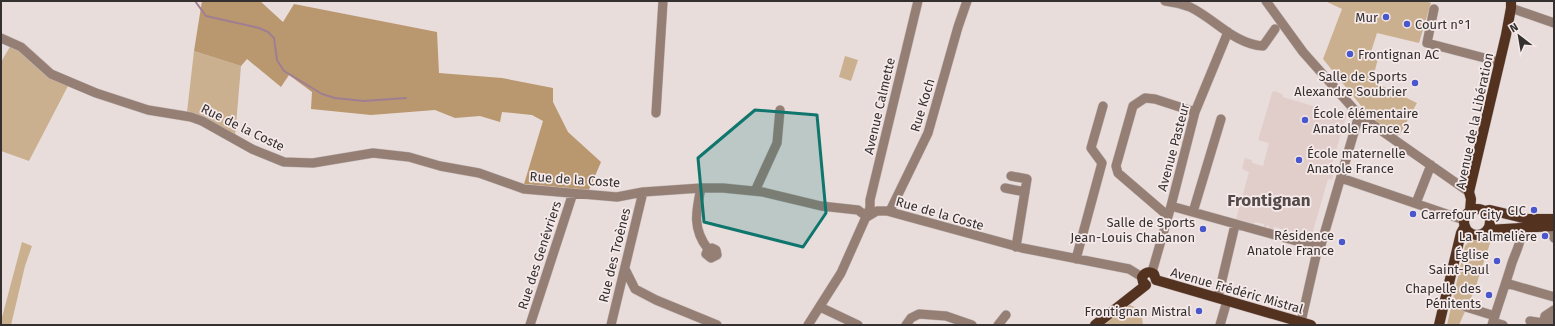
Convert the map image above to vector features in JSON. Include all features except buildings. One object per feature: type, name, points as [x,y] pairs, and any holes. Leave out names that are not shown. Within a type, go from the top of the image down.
[{"type":"main road","name":"Avenue de la Libération","points":[[1470,211],[1470,195],[1500,62],[1511,5]]},
{"type":"main road","name":"Avenue de la Libération","points":[[1470,195],[1483,210]]},
{"type":"main road","points":[[1465,223],[1467,230],[1474,234],[1481,234],[1487,230],[1490,227],[1490,218],[1483,210]]},
{"type":"main road","points":[[1439,325],[1461,233],[1470,211],[1490,210],[1528,220],[1554,219]]},
{"type":"main road","points":[[1516,216],[1520,228]]},
{"type":"main road","points":[[1487,230],[1554,225]]},
{"type":"main road","points":[[1458,247],[1474,234]]},
{"type":"main road","points":[[1095,325],[1144,281],[1146,272],[1154,276]]},
{"type":"main road","name":"Avenue Frédéric Mistral","points":[[1154,276],[1222,299],[1306,324]]},
{"type":"street","points":[[656,113],[663,1]]},
{"type":"street","name":"Avenue Calmette","points":[[808,325],[841,273],[870,208],[870,200],[918,1]]},
{"type":"street","name":"Rue Koch","points":[[890,212],[928,133],[958,27],[967,1]]},
{"type":"street","points":[[1165,1],[1188,6],[1253,46],[1263,46],[1275,29]]},
{"type":"street","points":[[1266,1],[1303,52],[1359,115],[1431,164],[1470,195]]},
{"type":"street","points":[[1511,5],[1554,23]]},
{"type":"street","points":[[1434,9],[1427,43],[1500,62]]},
{"type":"street","name":"Avenue Pasteur","points":[[1154,276],[1195,112],[1228,32]]},
{"type":"street","name":"Rue de la Coste","points":[[1,38],[21,47],[51,74],[96,94],[148,110],[191,116],[252,148],[284,162],[313,163],[373,153],[409,157],[440,166],[479,173],[524,189],[617,197],[643,192],[701,188],[755,191],[821,206],[858,210],[866,217],[877,211],[890,212],[1016,247],[1129,269],[1144,281]]},
{"type":"street","points":[[1168,216],[1118,173],[1116,166],[1133,106],[1145,98],[1155,99],[1195,112]]},
{"type":"street","points":[[1076,259],[1102,163],[1091,148],[1103,106]]},
{"type":"street","points":[[755,191],[777,143],[780,110]]},
{"type":"street","points":[[1306,324],[1318,247],[1321,245],[1359,115]]},
{"type":"street","points":[[1193,212],[1221,119]]},
{"type":"street","points":[[1416,203],[1431,164]]},
{"type":"street","points":[[1010,176],[1027,179],[1016,247]]},
{"type":"street","points":[[1341,178],[1416,203],[1465,223]]},
{"type":"street","points":[[701,188],[696,209],[696,224],[703,244],[708,249]]},
{"type":"street","points":[[1005,188],[1025,192]]},
{"type":"street","name":"Rue des Troènes","points":[[611,325],[643,192]]},
{"type":"street","name":"Rue des Genévriers","points":[[530,325],[573,194]]},
{"type":"street","points":[[1171,206],[1318,247]]},
{"type":"street","points":[[1220,325],[1222,299],[1235,225]]},
{"type":"street","points":[[1554,225],[1552,231],[1554,238]]},
{"type":"street","points":[[1493,321],[1521,235],[1520,228]]},
{"type":"street","points":[[625,269],[634,289],[710,324]]},
{"type":"street","points":[[621,285],[626,283],[631,284]]},
{"type":"street","points":[[1506,283],[1554,297]]},
{"type":"street","points":[[820,307],[858,325]]},
{"type":"street","points":[[1466,307],[1503,325]]},
{"type":"street","points":[[1543,323],[1545,316],[1554,310]]},
{"type":"street","points":[[906,325],[911,318],[919,314],[946,316],[972,325]]},
{"type":"street","points":[[998,325],[1006,315]]},
{"type":"street","points":[[1530,321],[1543,323],[1554,321]]},
{"type":"highlighted area","points":[[755,110],[817,115],[826,213],[803,247],[704,222],[698,158]]},
{"type":"shaded area","points":[[202,1],[260,1],[283,22],[294,4],[437,32],[439,73],[502,78],[553,88],[553,102],[568,132],[601,162],[589,190],[524,184],[543,121],[532,115],[502,112],[500,122],[480,116],[455,118],[435,110],[371,115],[311,109],[312,92],[289,75],[281,87],[247,59],[241,66],[194,51]]},
{"type":"shaded area","name":"Frontignan AC","points":[[1325,1],[1426,1],[1431,3],[1419,43],[1377,33],[1371,52],[1379,55],[1372,81],[1417,103],[1400,134],[1395,137],[1360,113],[1362,107],[1323,59],[1342,9]]},
{"type":"shaded area","points":[[11,45],[69,84],[29,161],[1,151],[1,62]]},
{"type":"shaded area","points":[[194,51],[241,66],[235,137],[187,112]]},
{"type":"shaded area","points":[[845,56],[858,60],[851,81],[839,77]]},
{"type":"shaded area","points":[[1274,91],[1282,94],[1283,97],[1336,113],[1339,110],[1347,114],[1331,167],[1335,168],[1332,180],[1328,179],[1311,238],[1308,240],[1303,238],[1301,235],[1278,228],[1274,227],[1273,230],[1269,229],[1269,226],[1267,225],[1266,228],[1264,227],[1264,224],[1255,222],[1254,224],[1236,219],[1249,172],[1242,168],[1245,158],[1252,160],[1252,163],[1263,166],[1269,143],[1258,140],[1272,93]]},
{"type":"shaded area","points":[[1492,237],[1475,289],[1459,325],[1447,325],[1465,246],[1474,239]]},
{"type":"shaded area","points":[[22,242],[32,246],[25,266],[11,325],[1,325],[1,321]]},
{"type":"shaded area","points":[[1130,305],[1141,310],[1143,325],[1103,325]]},
{"type":"waterway","points":[[195,1],[206,16],[259,28],[268,32],[274,38],[277,60],[284,71],[322,94],[335,98],[364,101],[406,98]]},
{"type":"place","name":"Mur","points":[[1386,17]]},
{"type":"place","name":"Court n°1","points":[[1407,24]]},
{"type":"place","name":"Frontignan AC","points":[[1350,54]]},
{"type":"place","name":"Salle de Sports Alexandre Soubrier","points":[[1415,83]]},
{"type":"place","name":"École élémentaire Anatole France 2","points":[[1305,120]]},
{"type":"place","name":"École maternelle Anatole France","points":[[1299,160]]},
{"type":"place","name":"CIC","points":[[1534,210]]},
{"type":"place","name":"Carrefour City","points":[[1413,214]]},
{"type":"place","name":"Salle de Sports Jean-Louis Chabanon","points":[[1203,229]]},
{"type":"place","name":"La Talmelière","points":[[1545,236]]},
{"type":"place","name":"Résidence Anatole France","points":[[1342,242]]},
{"type":"place","name":"Église Saint-Paul","points":[[1497,261]]},
{"type":"place","name":"Chapelle des Pénitents","points":[[1489,295]]},
{"type":"place","name":"Frontignan Mistral","points":[[1199,311]]},
{"type":"district","name":"Frontignan","points":[[1269,200]]}]
